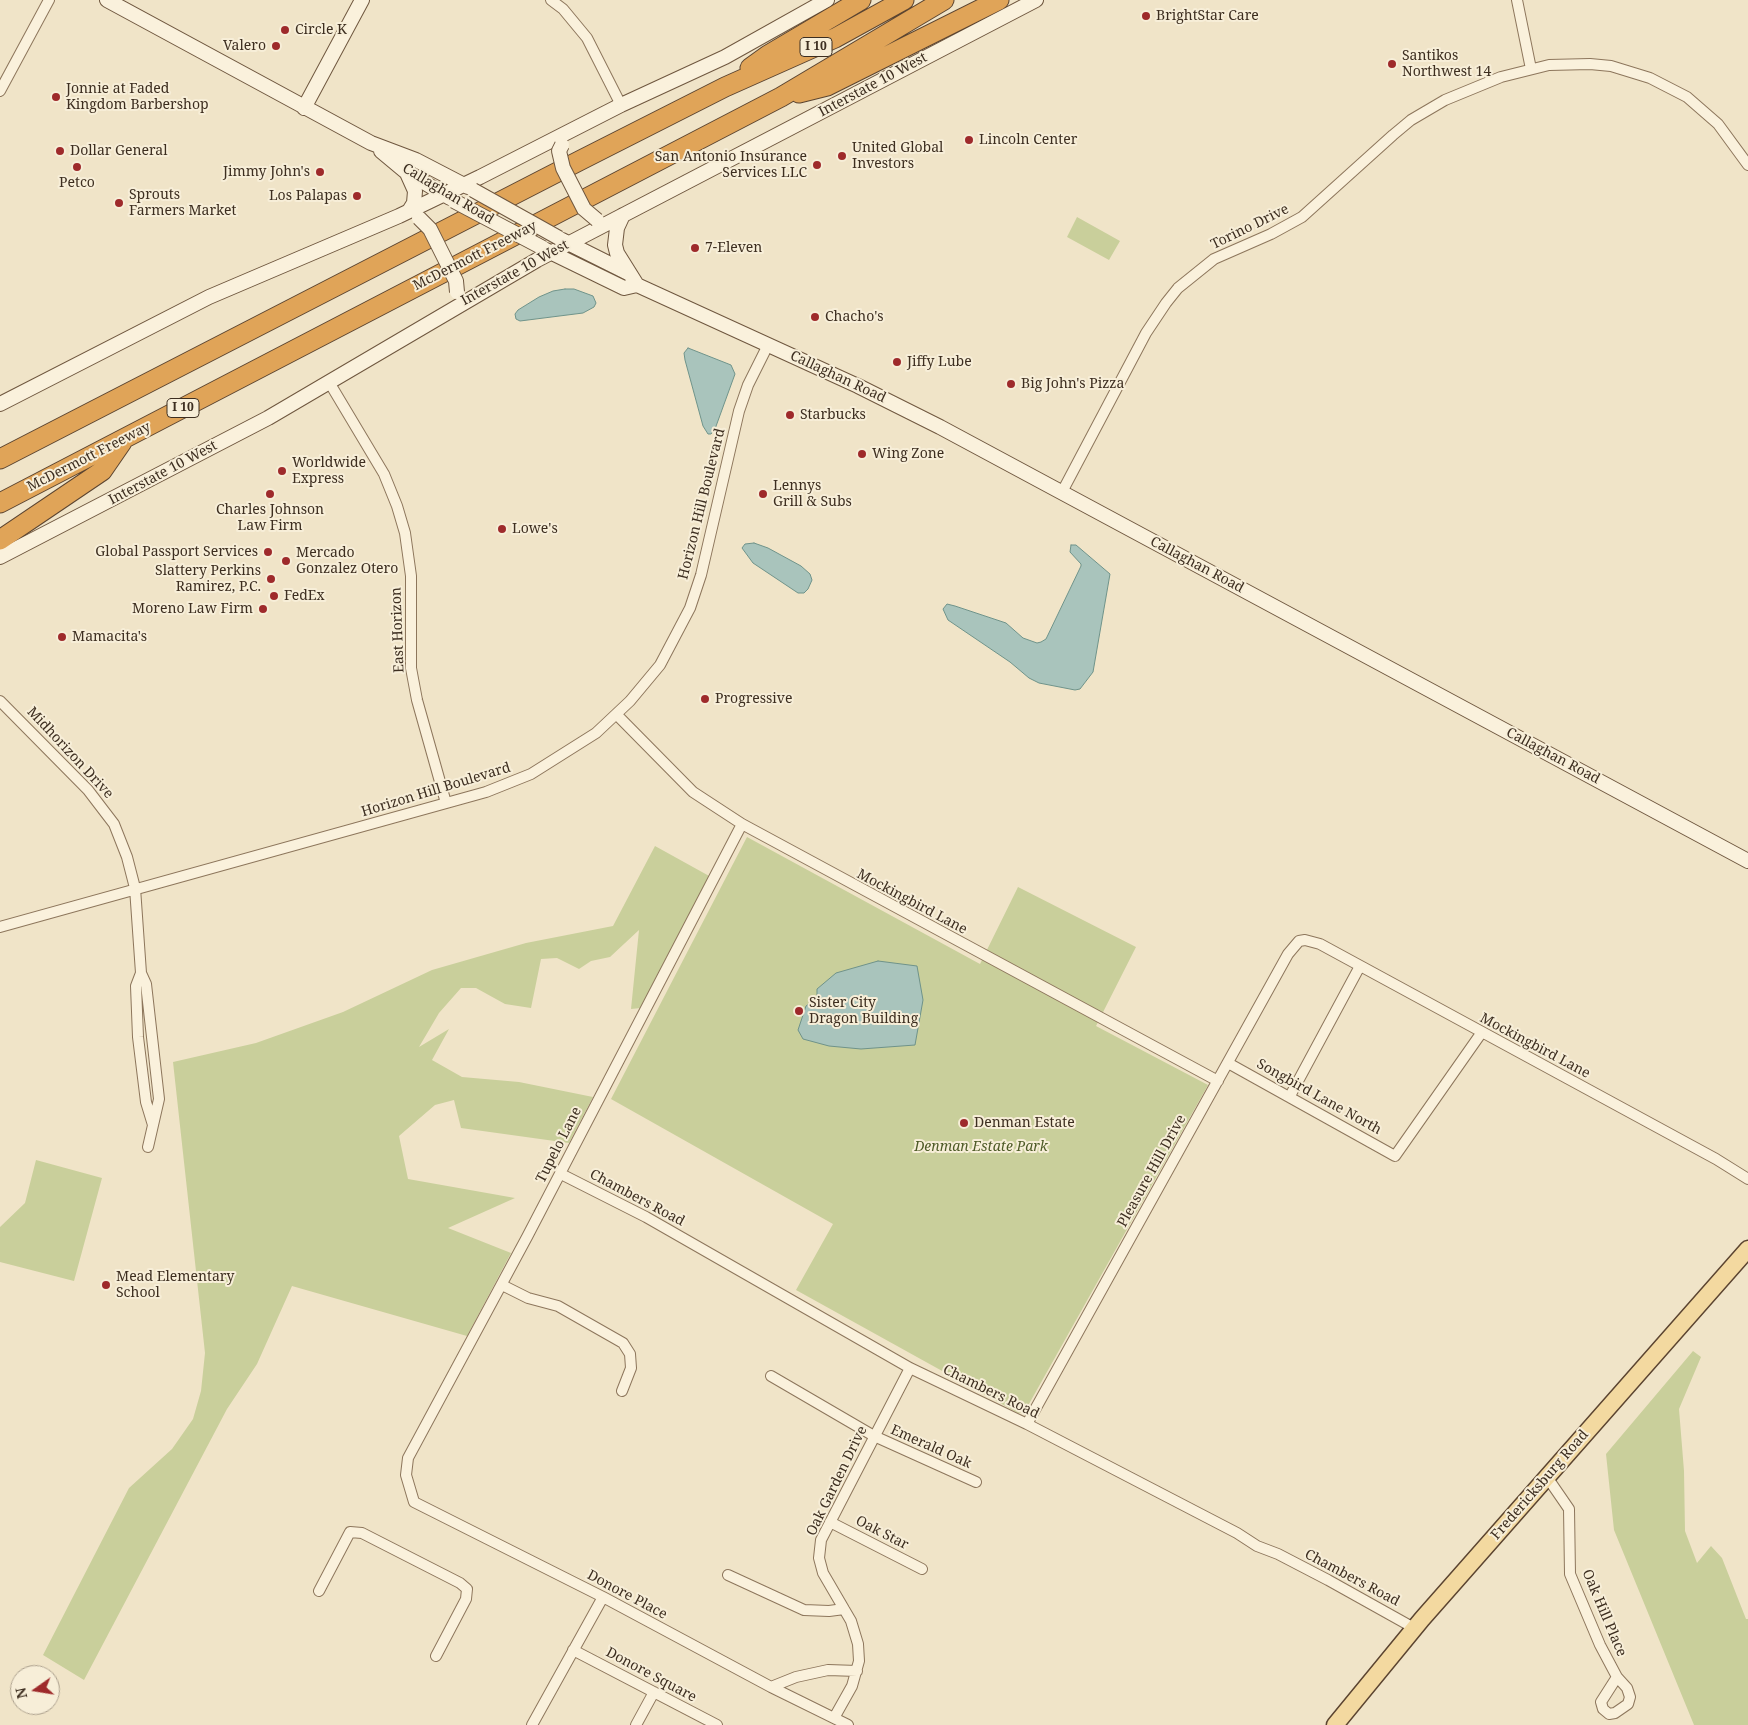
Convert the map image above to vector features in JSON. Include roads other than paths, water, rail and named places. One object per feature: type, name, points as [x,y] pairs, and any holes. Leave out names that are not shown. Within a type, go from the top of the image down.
[{"type":"highway","points":[[725,87],[768,55],[861,0]]},
{"type":"highway","name":"I 10","points":[[0,459],[725,87],[834,38],[904,0]]},
{"type":"highway","name":"McDermott Freeway","points":[[0,503],[781,97],[944,0]]},
{"type":"highway","points":[[781,97],[827,86],[999,0]]},
{"type":"highway","points":[[0,446],[124,395]]},
{"type":"highway","points":[[0,540],[102,471],[124,439]]},
{"type":"main road","name":"Callaghan Road","points":[[106,0],[371,143],[416,160],[634,280],[940,426],[1748,861]]},
{"type":"main road","points":[[304,108],[362,0]]},
{"type":"main road","points":[[0,404],[209,298],[409,215],[468,188],[621,105],[725,57],[827,0]]},
{"type":"main road","name":"Interstate 10 West","points":[[0,557],[268,418],[547,250],[618,218],[1036,0]]},
{"type":"main road","points":[[570,131],[560,151],[563,168],[584,209],[597,220],[618,218],[615,245],[617,253],[634,280]]},
{"type":"main road","name":"Callaghan Road","points":[[371,143],[406,171],[449,197],[547,250],[624,288],[634,280]]},
{"type":"main road","points":[[406,171],[416,191],[409,215]]},
{"type":"main road","points":[[409,215],[430,229],[456,281],[456,292],[448,310]]},
{"type":"main road","name":"Fredericksburg Road","points":[[1335,1725],[1414,1628],[1748,1249]]},
{"type":"street","points":[[0,91],[49,0]]},
{"type":"street","points":[[551,0],[565,4],[586,38],[621,105]]},
{"type":"street","points":[[1517,0],[1531,69]]},
{"type":"street","name":"Torino Drive","points":[[1062,492],[1155,318],[1189,278],[1214,259],[1272,234],[1302,217],[1394,135],[1428,110],[1480,85],[1549,65],[1590,64],[1628,70],[1675,90],[1703,110],[1732,140],[1748,165]]},
{"type":"street","name":"Horizon Hill Boulevard","points":[[0,927],[507,785],[531,774],[582,744],[616,715],[660,665],[690,608],[703,567],[739,411],[752,377],[768,345]]},
{"type":"street","name":"East Horizon","points":[[329,382],[384,474],[400,515],[408,550],[412,668],[418,700],[446,803]]},
{"type":"street","name":"Midhorizon Drive","points":[[0,701],[88,790],[106,812],[114,824],[127,857],[135,888],[140,973],[136,986],[138,1037],[146,1102],[153,1125]]},
{"type":"street","name":"Mockingbird Lane","points":[[616,715],[693,792],[742,824],[1218,1081]]},
{"type":"street","name":"Tupelo Lane","points":[[407,1479],[406,1465],[408,1458],[502,1286],[742,824]]},
{"type":"street","name":"Pleasure Hill Drive","points":[[1027,1424],[1288,954],[1299,941],[1308,941]]},
{"type":"street","name":"Mockingbird Lane","points":[[1308,941],[1320,944],[1712,1157],[1748,1179]]},
{"type":"street","points":[[1290,1096],[1360,966]]},
{"type":"street","name":"Midhorizon Drive","points":[[140,973],[146,984],[159,1100],[148,1147]]},
{"type":"street","name":"Songbird Lane North","points":[[1228,1063],[1395,1156],[1482,1032]]},
{"type":"street","points":[[142,1071],[156,1070]]},
{"type":"street","name":"Chambers Road","points":[[560,1174],[646,1217],[910,1368],[1027,1424],[1223,1526],[1257,1546],[1278,1554],[1328,1580],[1414,1628]]},
{"type":"street","points":[[502,1286],[528,1298],[558,1306],[623,1343],[630,1354],[631,1368],[622,1391]]},
{"type":"street","name":"Oak Garden Drive","points":[[834,1718],[850,1691],[857,1671],[858,1644],[851,1621],[827,1581],[819,1558],[821,1540],[910,1368]]},
{"type":"street","name":"Emerald Oak","points":[[771,1376],[874,1436],[976,1482]]},
{"type":"street","name":"Oak Hill Place","points":[[1547,1477],[1569,1510],[1570,1574],[1600,1646],[1617,1677]]},
{"type":"street","name":"Donore Place","points":[[407,1479],[414,1502],[603,1597],[771,1687],[848,1725]]},
{"type":"street","name":"Oak Star","points":[[830,1522],[922,1570]]},
{"type":"street","points":[[319,1591],[350,1532],[362,1533],[460,1583],[467,1589],[466,1599],[436,1656]]},
{"type":"street","points":[[728,1575],[804,1610],[829,1612],[844,1609]]},
{"type":"street","points":[[532,1725],[603,1597]]},
{"type":"street","name":"Donore Square","points":[[574,1650],[717,1725]]},
{"type":"street","points":[[771,1687],[796,1676],[828,1670],[857,1671]]},
{"type":"street","points":[[636,1725],[654,1692]]},
{"type":"water","points":[[574,289],[593,296],[596,303],[594,307],[583,313],[520,321],[516,319],[515,314],[518,310],[539,297],[553,291]]},
{"type":"water","points":[[688,348],[731,365],[735,374],[715,429],[711,434],[708,434],[703,426],[685,360],[684,353]]},
{"type":"water","points":[[754,543],[768,548],[801,566],[810,574],[812,580],[808,589],[804,593],[798,593],[753,563],[742,548],[745,544]]},
{"type":"water","points":[[1071,545],[1076,545],[1110,574],[1093,672],[1080,689],[1075,690],[1039,683],[1029,678],[1010,662],[948,620],[943,609],[947,604],[1006,623],[1023,638],[1037,643],[1041,642],[1046,639],[1081,566],[1070,552]]},
{"type":"water","points":[[878,961],[917,966],[923,1000],[915,1045],[861,1049],[829,1046],[803,1039],[798,1030],[806,1006],[817,998],[817,989],[836,973]]},
{"type":"place","name":"BrightStar Care","points":[[1146,16]]},
{"type":"place","name":"Circle K","points":[[285,30]]},
{"type":"place","name":"Valero","points":[[276,46]]},
{"type":"place","name":"Santikos Northwest 14","points":[[1392,64]]},
{"type":"place","name":"Jonnie at Faded Kingdom Barbershop","points":[[56,97]]},
{"type":"place","name":"Lincoln Center","points":[[969,140]]},
{"type":"place","name":"Dollar General","points":[[60,151]]},
{"type":"place","name":"United Global Investors","points":[[842,156]]},
{"type":"place","name":"San Antonio Insurance Services LLC","points":[[817,165]]},
{"type":"place","name":"Petco","points":[[77,167]]},
{"type":"place","name":"Jimmy John's","points":[[320,172]]},
{"type":"place","name":"Los Palapas","points":[[357,196]]},
{"type":"place","name":"Sprouts Farmers Market","points":[[119,203]]},
{"type":"place","name":"7-Eleven","points":[[695,248]]},
{"type":"place","name":"Chacho's","points":[[815,317]]},
{"type":"place","name":"Jiffy Lube","points":[[897,362]]},
{"type":"place","name":"Big John's Pizza","points":[[1011,384]]},
{"type":"place","name":"Starbucks","points":[[790,415]]},
{"type":"place","name":"Wing Zone","points":[[862,454]]},
{"type":"place","name":"Worldwide Express","points":[[282,471]]},
{"type":"place","name":"Charles Johnson Law Firm","points":[[270,494]]},
{"type":"place","name":"Lennys Grill & Subs","points":[[763,494]]},
{"type":"place","name":"Lowe's","points":[[502,529]]},
{"type":"place","name":"Global Passport Services","points":[[268,552]]},
{"type":"place","name":"Mercado Gonzalez Otero","points":[[286,561]]},
{"type":"place","name":"Slattery Perkins Ramirez, P.C.","points":[[271,579]]},
{"type":"place","name":"FedEx","points":[[274,596]]},
{"type":"place","name":"Moreno Law Firm","points":[[263,609]]},
{"type":"place","name":"Mamacita's","points":[[62,637]]},
{"type":"place","name":"Progressive","points":[[705,699]]},
{"type":"place","name":"Sister City Dragon Building","points":[[799,1011]]},
{"type":"place","name":"Denman Estate","points":[[964,1123]]},
{"type":"place","name":"Mead Elementary School","points":[[106,1285]]},
{"type":"park label","name":"Denman Estate Park","points":[[981,1147]]}]
